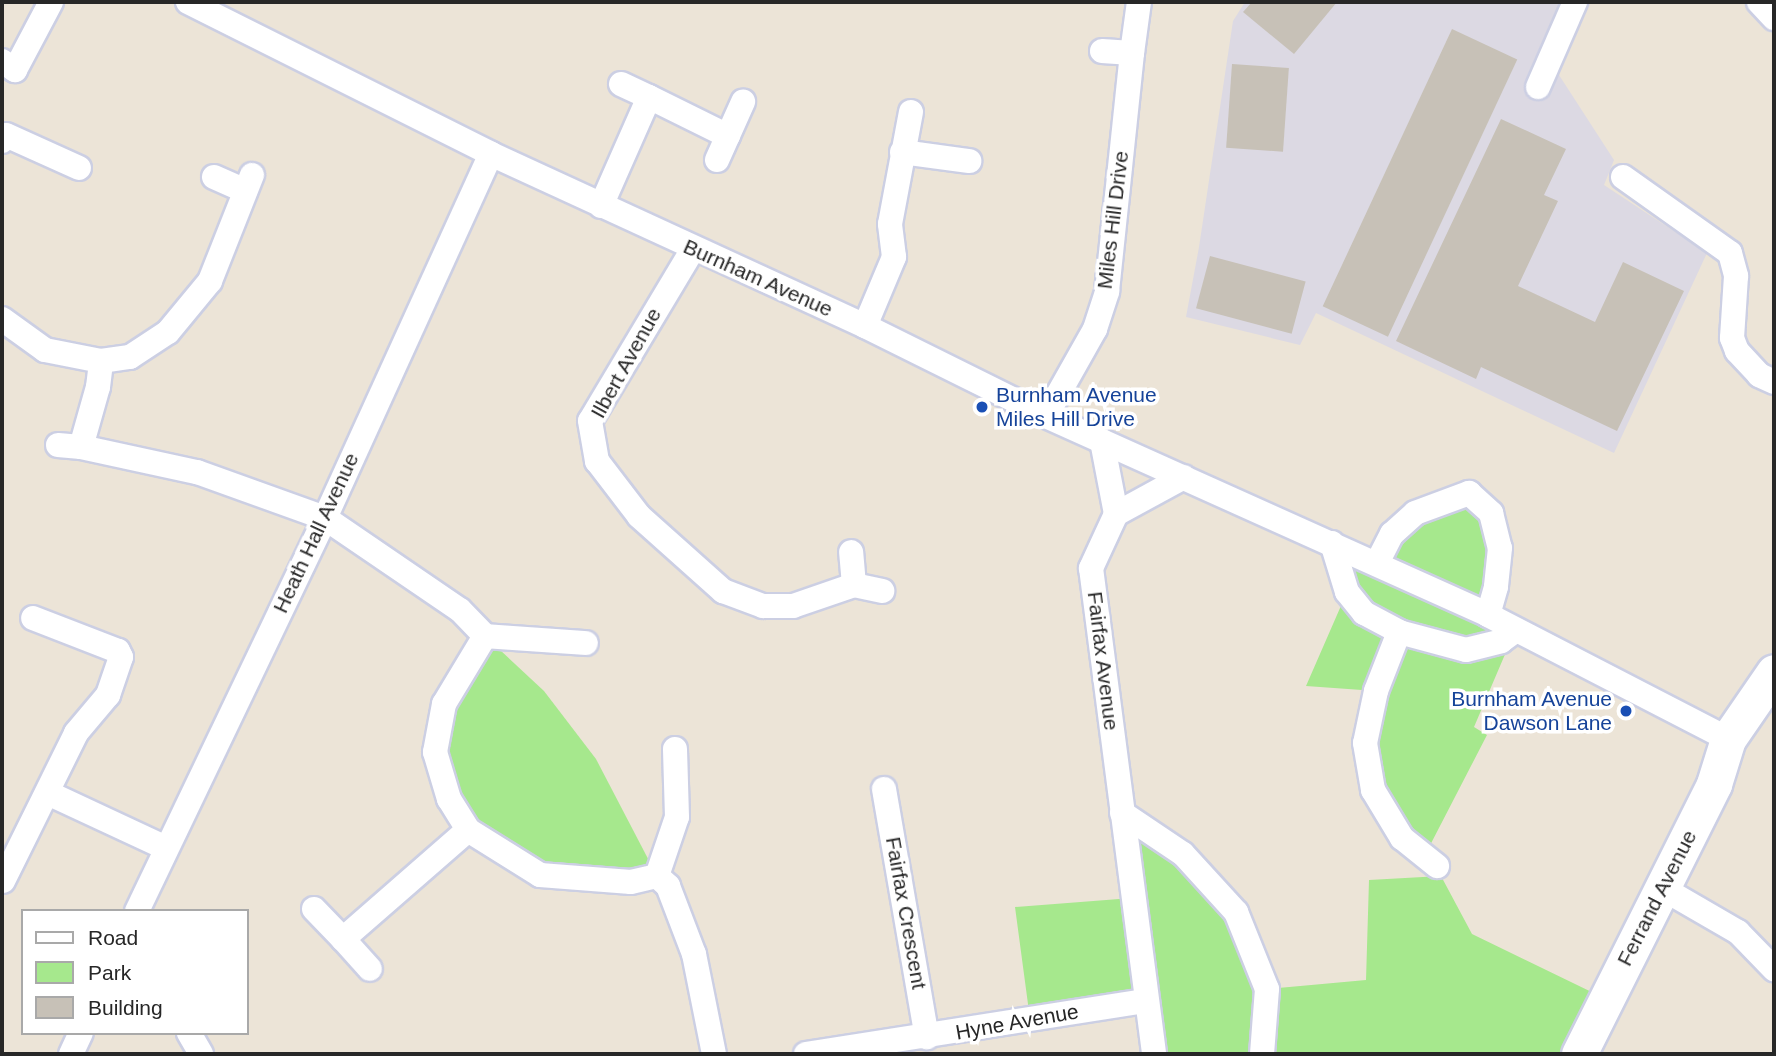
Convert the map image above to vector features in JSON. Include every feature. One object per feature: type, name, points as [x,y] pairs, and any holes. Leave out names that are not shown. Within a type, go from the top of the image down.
[{"type":"street","points":[[2,61],[15,71],[51,2]]},
{"type":"street","name":"Burnham Avenue","points":[[188,2],[491,154],[864,326],[1046,416],[1488,615],[1728,739]]},
{"type":"street","name":"Miles Hill Drive","points":[[1046,416],[1095,329],[1107,290],[1139,2]]},
{"type":"street","points":[[1538,87],[1575,2]]},
{"type":"street","points":[[1759,2],[1774,18]]},
{"type":"street","points":[[1102,51],[1132,53]]},
{"type":"street","points":[[621,84],[728,136]]},
{"type":"street","points":[[601,206],[649,97]]},
{"type":"street","points":[[717,160],[743,102]]},
{"type":"street","points":[[864,326],[894,257],[890,224],[911,112]]},
{"type":"street","points":[[5,132],[79,169]]},
{"type":"street","points":[[902,152],[969,161]]},
{"type":"street","name":"Heath Hall Avenue","points":[[138,909],[325,518],[491,154]]},
{"type":"street","points":[[2,319],[45,350],[101,361],[130,357],[168,332],[210,281],[248,183],[214,177]]},
{"type":"street","points":[[1623,177],[1730,253],[1736,276],[1732,338],[1737,351],[1759,375],[1774,382]]},
{"type":"street","name":"Ilbert Avenue","points":[[693,249],[590,421],[597,461],[639,516],[723,591],[763,606],[793,606],[854,584]]},
{"type":"street","points":[[101,361],[98,387],[69,446],[197,472],[325,518],[460,610],[485,636],[586,643]]},
{"type":"street","points":[[1102,440],[1116,514],[1184,477]]},
{"type":"street","points":[[1377,563],[1392,534],[1415,513],[1469,492],[1491,513],[1500,548],[1496,587],[1488,615]]},
{"type":"street","name":"Fairfax Avenue","points":[[1116,514],[1091,568],[1145,1001],[1154,1054]]},
{"type":"street","points":[[1332,543],[1348,592],[1364,613],[1399,632],[1466,650],[1501,641],[1515,631]]},
{"type":"street","points":[[851,552],[854,584],[882,591]]},
{"type":"street","points":[[3,881],[76,733],[108,695],[121,657],[118,651],[33,618]]},
{"type":"street","points":[[1399,632],[1376,691],[1365,743],[1373,790],[1402,838],[1437,866]]},
{"type":"street","points":[[485,636],[444,704],[435,752],[449,799],[468,830],[540,875],[631,882],[657,876]]},
{"type":"street","name":"Ferrand Avenue","points":[[1579,1054],[1714,784],[1728,739],[1774,672]]},
{"type":"street","points":[[657,876],[677,817],[675,749]]},
{"type":"street","name":"Fairfax Crescent","points":[[884,789],[927,1037]]},
{"type":"street","points":[[47,793],[166,848]]},
{"type":"street","points":[[1122,813],[1183,854],[1236,912],[1267,989],[1262,1054]]},
{"type":"street","points":[[343,939],[468,830]]},
{"type":"street","points":[[657,876],[668,886],[694,954],[714,1054]]},
{"type":"street","points":[[1662,888],[1738,932],[1774,969]]},
{"type":"street","points":[[314,909],[370,969]]},
{"type":"street","name":"Hyne Avenue","points":[[806,1054],[1145,1001]]},
{"type":"street","points":[[71,1054],[80,1035]]},
{"type":"street","points":[[190,1035],[201,1054]]},
{"type":"shaded area","points":[[1245,2],[1563,2],[1552,25],[1559,75],[1614,160],[1604,185],[1707,253],[1614,453],[1316,313],[1300,345],[1186,317],[1233,21]]},
{"type":"green space","points":[[1447,499],[1491,513],[1488,615],[1515,631],[1474,727],[1487,735],[1425,855],[1373,790],[1376,691],[1306,686],[1347,592],[1335,559],[1377,562]]},
{"type":"green space","points":[[485,636],[544,691],[596,759],[657,876],[540,875],[449,799],[444,704]]},
{"type":"green space","points":[[1122,813],[1236,912],[1267,989],[1366,980],[1369,880],[1441,876],[1472,934],[1606,999],[1579,1054],[1154,1054],[1145,1001],[1030,1019],[1015,907],[1132,898]]},
{"type":"building","points":[[1252,2],[1337,2],[1294,54],[1243,12]]},
{"type":"building","points":[[1452,29],[1517,59],[1388,337],[1323,306]]},
{"type":"building","points":[[1232,64],[1289,68],[1283,152],[1226,148]]},
{"type":"building","points":[[1501,119],[1566,149],[1544,195],[1558,201],[1518,286],[1595,322],[1623,262],[1684,291],[1617,431],[1481,367],[1476,379],[1396,341]]},
{"type":"building","points":[[1210,256],[1306,282],[1292,334],[1196,308]]},
{"type":"place","name":"Burnham Avenue Miles Hill Drive","points":[[982,407]]},
{"type":"place","name":"Burnham Avenue Dawson Lane","points":[[1626,711]]}]
